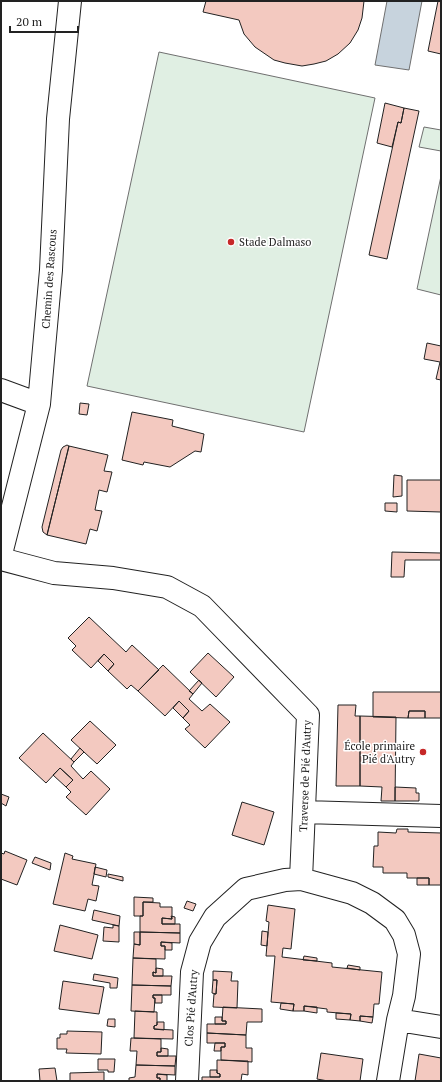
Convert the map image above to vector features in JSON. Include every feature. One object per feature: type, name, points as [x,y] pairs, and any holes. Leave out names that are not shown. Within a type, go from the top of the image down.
[{"type":"street","name":"Chemin des Rascous","points":[[1,554],[39,404],[51,270],[58,119],[70,1]]},
{"type":"street","points":[[1,390],[39,404]]},
{"type":"street","name":"Traverse de Pié d'Autry","points":[[1,559],[54,573],[113,578],[167,587],[202,606],[308,715],[300,879]]},
{"type":"street","points":[[304,812],[441,816]]},
{"type":"street","points":[[300,879],[352,893],[372,903],[395,920],[404,935],[409,954],[404,996],[398,1020],[388,1081]]},
{"type":"street","name":"Clos Pié d'Autry","points":[[187,1081],[192,972],[200,942],[215,917],[246,889],[285,880],[300,879]]},
{"type":"street","points":[[398,1020],[441,1027]]},
{"type":"green space","name":"Stade Dalmaso","points":[[159,52],[375,98],[304,432],[87,386]]},
{"type":"green space","points":[[424,127],[441,130],[441,151],[419,147]]},
{"type":"green space","points":[[441,176],[441,295],[417,289]]},
{"type":"shaded area","points":[[387,1],[422,1],[409,70],[375,65]]},
{"type":"building","points":[[206,1],[364,1],[362,18],[358,30],[350,43],[338,54],[326,61],[302,66],[274,60],[255,47],[244,34],[239,20],[203,12]]},
{"type":"building","points":[[438,1],[441,1],[441,54],[428,51]]},
{"type":"building","points":[[385,103],[404,108],[401,123],[398,122],[392,147],[377,143]]},
{"type":"building","points":[[404,108],[419,111],[387,259],[369,255],[398,122],[401,123]]},
{"type":"building","points":[[427,343],[441,346],[441,380],[436,379],[440,362],[424,359]]},
{"type":"building","points":[[80,403],[89,404],[87,415],[79,414]]},
{"type":"building","points":[[132,412],[173,420],[172,426],[204,434],[201,452],[195,451],[170,467],[144,462],[143,465],[122,460]]},
{"type":"building","points":[[67,445],[69,446],[47,535],[43,532],[42,527],[61,450]]},
{"type":"building","points":[[69,446],[108,455],[104,471],[112,472],[107,492],[99,490],[95,510],[102,511],[97,531],[90,529],[86,544],[47,535]]},
{"type":"building","points":[[394,475],[402,476],[402,496],[393,497]]},
{"type":"building","points":[[407,480],[441,480],[441,512],[407,511]]},
{"type":"building","points":[[385,503],[397,503],[397,512],[385,511]]},
{"type":"building","points":[[392,552],[441,553],[441,560],[405,560],[404,577],[391,577]]},
{"type":"building","points":[[89,617],[126,652],[132,645],[159,670],[138,691],[131,685],[127,689],[108,671],[114,664],[104,654],[91,668],[72,650],[76,646],[68,638]]},
{"type":"building","points":[[208,653],[234,677],[216,697],[190,672]]},
{"type":"building","points":[[104,654],[114,664],[108,671],[98,661]]},
{"type":"building","points":[[163,665],[193,694],[189,699],[202,711],[210,704],[230,722],[205,748],[185,729],[190,725],[183,718],[189,711],[179,701],[165,716],[138,691]]},
{"type":"building","points":[[199,680],[202,683],[193,694],[189,691]]},
{"type":"building","points":[[373,692],[441,692],[441,718],[425,718],[425,711],[409,711],[408,718],[373,717]]},
{"type":"building","points":[[179,701],[189,711],[183,718],[173,708]]},
{"type":"building","points":[[338,705],[356,705],[355,716],[360,716],[360,786],[336,786]]},
{"type":"building","points":[[409,711],[425,711],[425,718],[408,718]]},
{"type":"building","points":[[360,716],[396,717],[395,801],[381,801],[382,787],[360,786]]},
{"type":"building","points":[[90,721],[116,745],[97,764],[71,740]]},
{"type":"building","points":[[43,733],[74,762],[71,766],[83,779],[91,771],[110,789],[86,815],[66,797],[71,792],[66,787],[73,780],[60,768],[46,783],[19,758]]},
{"type":"building","points":[[80,748],[84,752],[74,762],[71,759]]},
{"type":"building","points":[[60,768],[73,780],[66,787],[53,775]]},
{"type":"building","points":[[395,787],[416,788],[416,793],[419,793],[419,801],[395,801]]},
{"type":"building","points":[[1,794],[9,797],[6,806],[1,803]]},
{"type":"building","points":[[242,802],[274,812],[264,845],[232,835]]},
{"type":"building","points":[[397,829],[408,829],[408,832],[441,833],[441,885],[429,885],[429,878],[407,878],[407,873],[383,873],[383,867],[373,867],[374,846],[378,846],[378,832],[396,833]]},
{"type":"building","points":[[5,851],[27,860],[17,885],[1,879],[1,853],[4,854]]},
{"type":"building","points":[[65,853],[73,856],[72,859],[96,864],[92,885],[99,886],[96,901],[88,899],[85,911],[53,904]]},
{"type":"building","points":[[35,857],[51,863],[50,870],[32,863]]},
{"type":"building","points":[[95,867],[107,870],[106,877],[94,874]]},
{"type":"building","points":[[108,874],[123,877],[123,881],[108,877]]},
{"type":"building","points":[[417,878],[429,878],[429,885],[417,885]]},
{"type":"building","points":[[134,897],[153,898],[153,902],[143,902],[143,916],[134,916]]},
{"type":"building","points":[[187,901],[196,904],[193,911],[184,908]]},
{"type":"building","points":[[143,902],[160,903],[160,907],[172,907],[172,919],[162,918],[162,924],[180,924],[180,933],[140,932],[140,916],[143,916]]},
{"type":"building","points":[[268,905],[295,909],[291,949],[283,948],[282,957],[332,963],[332,967],[382,972],[379,1004],[374,1004],[373,1017],[360,1016],[360,1021],[350,1020],[351,1014],[327,1012],[327,1009],[304,1006],[304,1011],[293,1011],[294,1004],[271,1002],[275,956],[266,956],[269,922],[266,921]]},
{"type":"building","points":[[94,910],[120,916],[119,926],[92,920]]},
{"type":"building","points":[[171,916],[175,917],[175,924],[162,924],[162,918],[172,919]]},
{"type":"building","points":[[60,925],[98,935],[92,959],[54,951]]},
{"type":"building","points":[[113,925],[119,926],[119,942],[103,941],[104,927],[113,928]]},
{"type":"building","points":[[262,931],[268,932],[267,946],[261,945]]},
{"type":"building","points":[[134,932],[140,932],[140,945],[134,944]]},
{"type":"building","points":[[140,932],[180,933],[180,943],[161,942],[161,946],[165,946],[165,959],[133,958],[134,944],[140,945]]},
{"type":"building","points":[[161,942],[172,943],[172,950],[165,950],[165,946],[161,946]]},
{"type":"building","points":[[304,956],[317,958],[317,961],[303,960]]},
{"type":"building","points":[[133,958],[156,959],[156,973],[153,972],[153,976],[172,976],[171,986],[132,985]]},
{"type":"building","points":[[348,965],[360,967],[360,970],[347,968]]},
{"type":"building","points":[[156,968],[163,969],[163,976],[153,976],[153,972],[156,973]]},
{"type":"building","points":[[213,971],[232,972],[231,981],[238,981],[237,1008],[213,1007],[217,980],[213,980]]},
{"type":"building","points":[[94,974],[118,978],[117,988],[110,988],[110,983],[93,980]]},
{"type":"building","points":[[213,980],[217,980],[216,994],[212,993]]},
{"type":"building","points":[[63,981],[104,987],[99,1014],[59,1009]]},
{"type":"building","points":[[132,985],[171,986],[171,995],[153,995],[153,998],[155,998],[154,1012],[131,1011]]},
{"type":"building","points":[[153,995],[162,995],[162,1003],[155,1003],[155,998],[153,998]]},
{"type":"building","points":[[281,1003],[294,1004],[293,1011],[280,1009]]},
{"type":"building","points":[[304,1006],[317,1007],[317,1013],[304,1011]]},
{"type":"building","points":[[223,1007],[262,1009],[262,1022],[247,1022],[246,1035],[207,1033],[207,1024],[226,1024],[226,1021],[222,1021]]},
{"type":"building","points":[[135,1011],[157,1012],[157,1025],[154,1026],[154,1029],[173,1030],[173,1039],[134,1038]]},
{"type":"building","points":[[336,1013],[351,1014],[350,1020],[336,1019]]},
{"type":"building","points":[[360,1016],[373,1017],[372,1023],[360,1021]]},
{"type":"building","points":[[215,1017],[222,1017],[222,1021],[226,1021],[226,1024],[215,1024]]},
{"type":"building","points":[[108,1019],[115,1019],[115,1027],[107,1026]]},
{"type":"building","points":[[157,1022],[164,1022],[164,1030],[154,1029]]},
{"type":"building","points":[[67,1031],[102,1032],[101,1054],[66,1053],[67,1049],[57,1049],[57,1038],[60,1038],[60,1034],[67,1034]]},
{"type":"building","points":[[207,1033],[246,1035],[246,1048],[252,1048],[252,1062],[221,1060],[221,1047],[225,1047],[225,1043],[207,1043]]},
{"type":"building","points":[[131,1038],[161,1039],[161,1052],[157,1052],[157,1056],[176,1056],[175,1066],[136,1065],[137,1051],[130,1051]]},
{"type":"building","points":[[215,1043],[225,1043],[225,1047],[221,1047],[221,1051],[214,1051]]},
{"type":"building","points":[[161,1048],[168,1049],[168,1056],[157,1056],[157,1052],[161,1052]]},
{"type":"building","points":[[321,1053],[363,1059],[360,1081],[328,1081],[317,1079]]},
{"type":"building","points":[[419,1054],[441,1058],[441,1081],[415,1081]]},
{"type":"building","points":[[98,1059],[115,1059],[114,1072],[108,1072],[108,1070],[98,1070]]},
{"type":"building","points":[[217,1060],[248,1061],[248,1075],[242,1074],[241,1081],[202,1081],[202,1077],[220,1077],[220,1074],[217,1073]]},
{"type":"building","points":[[136,1065],[175,1066],[175,1075],[157,1074],[157,1078],[160,1078],[160,1081],[129,1081],[129,1078],[135,1077]]},
{"type":"building","points":[[55,1068],[57,1081],[40,1081],[39,1069]]},
{"type":"building","points":[[210,1070],[217,1070],[220,1077],[210,1077]]},
{"type":"building","points":[[104,1072],[104,1081],[70,1081],[70,1073]]},
{"type":"building","points":[[157,1074],[167,1075],[167,1081],[160,1081],[160,1078],[157,1078]]},
{"type":"place","name":"Stade Dalmaso","points":[[231,242]]},
{"type":"place","name":"École primaire Pié d'Autry","points":[[423,752]]}]
